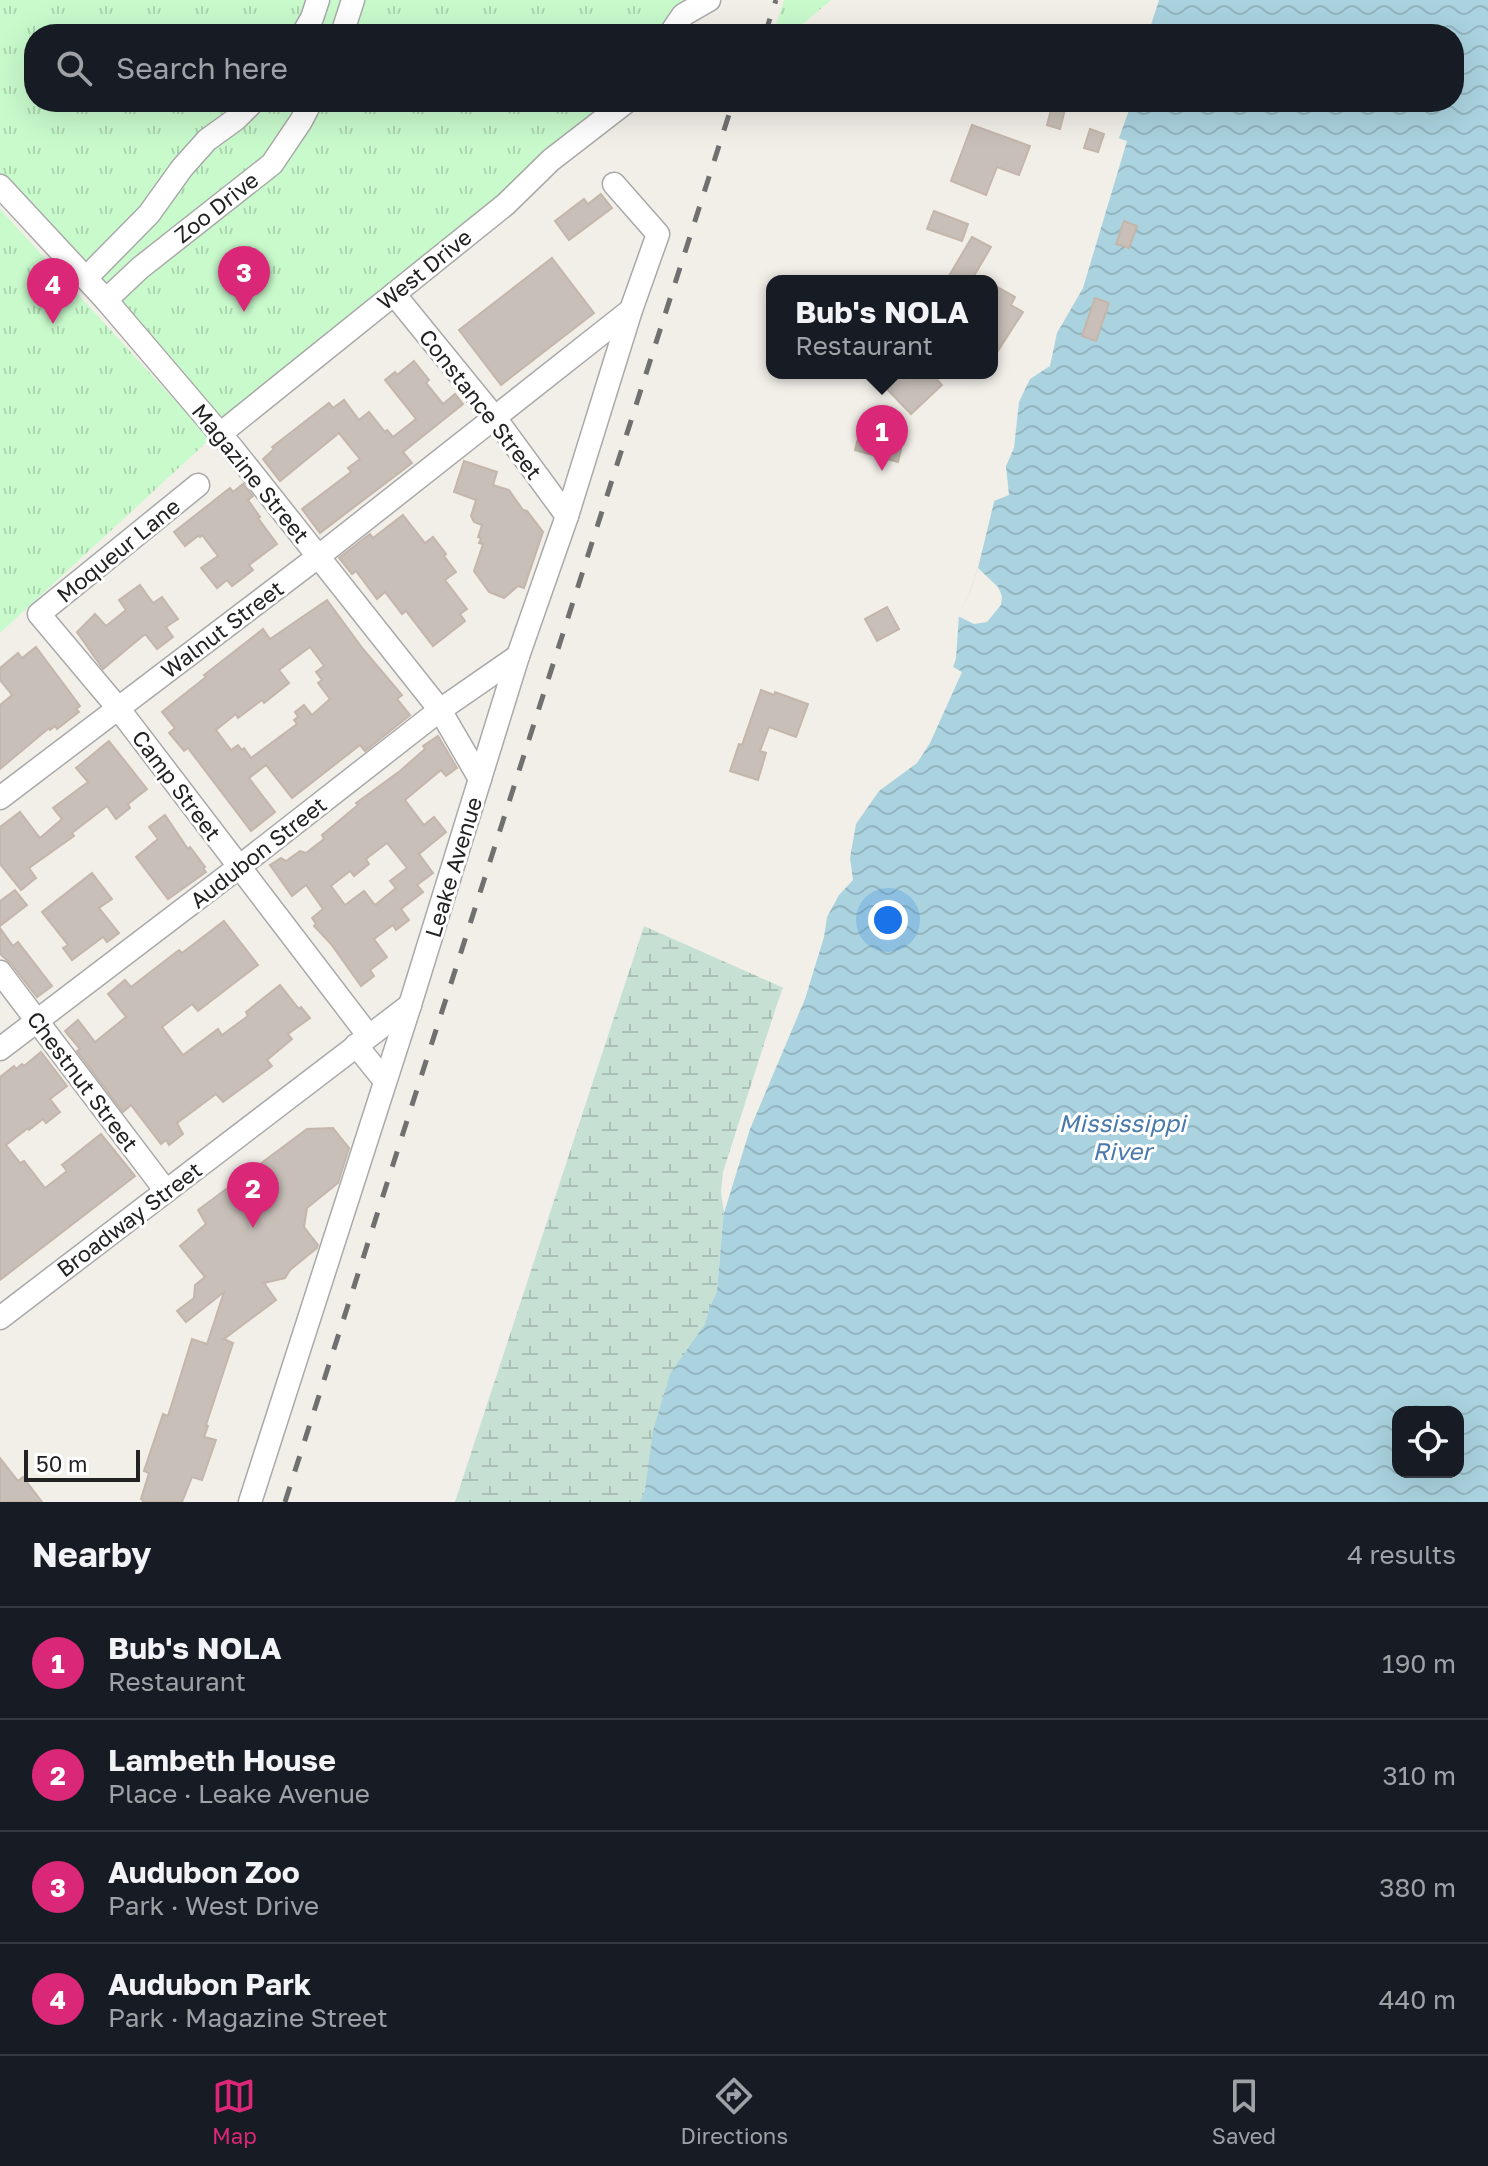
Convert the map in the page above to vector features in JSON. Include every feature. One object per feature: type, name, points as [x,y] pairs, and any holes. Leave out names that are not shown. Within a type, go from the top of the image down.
[{"type":"street","points":[[309,24],[318,0]]},
{"type":"street","points":[[345,24],[353,0]]},
{"type":"street","points":[[677,24],[683,15],[709,0]]},
{"type":"street","name":"Zoo Drive","points":[[86,278],[149,214],[182,168],[207,140],[243,112]]},
{"type":"street","name":"Zoo Drive","points":[[106,300],[140,268],[272,164],[306,112]]},
{"type":"street","name":"West Drive","points":[[220,434],[506,204],[551,160],[613,112]]},
{"type":"street","name":"Leake Avenue","points":[[250,1502],[410,1005],[518,656],[567,516],[658,234],[614,184]]},
{"type":"street","name":"Magazine Street","points":[[0,186],[106,300],[319,556],[440,710],[480,779]]},
{"type":"street","name":"Constance Street","points":[[394,294],[495,418],[567,516]]},
{"type":"street","name":"Walnut Street","points":[[0,798],[319,556],[631,310]]},
{"type":"street","name":"Moqueur Lane","points":[[39,614],[198,485]]},
{"type":"street","name":"Camp Street","points":[[39,614],[118,708],[239,867],[362,1040],[385,1081]]},
{"type":"street","name":"Audubon Street","points":[[0,1049],[440,710],[518,656]]},
{"type":"street","name":"Chestnut Street","points":[[0,972],[166,1191]]},
{"type":"street","name":"Broadway Street","points":[[0,1318],[410,1005]]},
{"type":"green space","points":[[0,0],[710,0],[682,24],[24,24],[24,112],[615,112],[222,421],[0,174]]},
{"type":"green space","points":[[784,0],[831,0],[803,24],[776,24]]},
{"type":"green space","points":[[0,209],[210,439],[0,633]]},
{"type":"green space","points":[[644,926],[786,989],[727,1173],[717,1291],[709,1309],[662,1502],[455,1502]]},
{"type":"water","name":"Mississippi River","points":[[1159,0],[1488,0],[1488,1502],[640,1502],[645,1490],[653,1431],[670,1374],[705,1324],[717,1291],[727,1173],[833,877],[845,815],[908,751],[940,710],[956,658],[959,615],[978,568],[994,502],[1001,443],[1049,331],[1128,112],[1464,112],[1464,24],[1151,24]]},
{"type":"pier","points":[[1115,137],[1127,141],[1083,288],[1057,333],[1050,366],[1030,379],[1019,402],[1014,448],[1006,466],[1009,495],[989,503],[1002,404],[1010,379],[1021,358],[1046,329],[1073,262]]},
{"type":"pier","points":[[978,568],[998,587],[1002,596],[1001,605],[987,622],[974,624],[958,616]]},
{"type":"pier","points":[[953,667],[962,672],[930,743],[917,763],[879,791],[856,824],[850,858],[853,880],[839,895],[827,917],[805,999],[750,1129],[724,1213],[721,1192],[723,1172],[776,1007],[807,922],[830,873],[844,812],[877,770],[905,748],[937,708]]},
{"type":"building","points":[[1050,112],[1064,112],[1060,129],[1047,125]]},
{"type":"building","points":[[972,125],[1030,146],[1019,175],[997,167],[986,195],[951,181]]},
{"type":"building","points":[[1090,129],[1104,134],[1098,152],[1084,148]]},
{"type":"building","points":[[601,194],[612,208],[569,240],[555,221],[584,199],[588,204]]},
{"type":"building","points":[[934,211],[968,224],[962,241],[927,229]]},
{"type":"building","points":[[1124,221],[1137,226],[1129,248],[1116,244]]},
{"type":"building","points":[[972,237],[991,247],[975,275],[950,275]]},
{"type":"building","points":[[552,258],[594,313],[501,385],[459,330]]},
{"type":"building","points":[[998,287],[1015,297],[1011,305],[1023,312],[998,351]]},
{"type":"building","points":[[1095,298],[1109,303],[1096,341],[1082,336]]},
{"type":"building","points":[[414,361],[443,404],[455,394],[463,404],[403,452],[412,463],[320,533],[302,509],[351,472],[348,468],[360,459],[339,433],[280,481],[263,459],[274,449],[272,447],[329,403],[333,408],[344,400],[359,420],[369,412],[393,437],[416,419],[385,380]]},
{"type":"building","points":[[874,379],[936,379],[942,385],[911,414],[885,387],[883,389]]},
{"type":"building","points":[[860,431],[903,440],[898,462],[855,450]]},
{"type":"building","points":[[464,461],[497,472],[493,485],[509,490],[543,532],[524,588],[518,586],[504,598],[489,592],[474,571],[483,544],[479,543],[481,538],[478,537],[482,525],[474,522],[471,516],[476,500],[454,492]]},
{"type":"building","points":[[243,484],[253,496],[248,500],[258,518],[277,544],[249,565],[253,570],[232,586],[227,580],[217,588],[201,568],[218,556],[202,535],[185,546],[174,532],[230,488],[233,492]]},
{"type":"building","points":[[403,515],[425,543],[433,537],[446,554],[444,556],[456,572],[445,580],[467,609],[460,614],[465,621],[433,646],[406,611],[402,614],[385,592],[377,599],[356,571],[352,574],[339,558],[370,534],[373,538]]},
{"type":"building","points":[[140,585],[153,603],[162,597],[178,619],[166,627],[173,637],[157,649],[144,635],[103,669],[77,632],[95,614],[106,626],[126,610],[119,600]]},
{"type":"building","points":[[327,600],[402,695],[397,699],[410,715],[365,751],[360,745],[292,798],[266,765],[249,778],[275,812],[251,831],[188,748],[184,751],[169,733],[175,728],[162,712],[263,629],[270,639]],"holes":[[[310,647],[324,666],[316,672],[322,680],[318,683],[330,699],[312,715],[304,705],[295,712],[297,724],[251,758],[238,745],[231,750],[216,730],[236,714],[238,718],[262,700],[264,703],[289,683],[279,670]]]},
{"type":"building","points":[[887,607],[899,629],[877,641],[865,619]]},
{"type":"building","points":[[36,647],[80,706],[76,709],[79,712],[57,729],[55,726],[49,728],[0,769],[0,705],[12,695],[0,680],[0,668],[18,653],[22,658]]},
{"type":"building","points":[[761,690],[808,704],[796,737],[769,727],[760,751],[766,753],[758,780],[730,771]]},
{"type":"building","points":[[438,736],[457,768],[446,776],[441,770],[405,800],[424,825],[434,817],[446,832],[419,854],[433,873],[417,885],[423,892],[401,909],[409,920],[396,930],[393,925],[374,939],[387,957],[370,970],[374,976],[361,986],[314,926],[316,924],[312,918],[323,909],[306,885],[292,896],[270,865],[281,858],[286,861],[300,851],[306,853],[324,839],[322,835],[358,805],[356,803],[400,771],[425,749],[423,746]],"holes":[[[387,843],[407,868],[390,881],[396,888],[375,905],[364,891],[345,905],[331,886],[350,871],[354,876],[369,864],[366,859]]]},
{"type":"building","points":[[109,741],[147,789],[128,804],[130,808],[116,819],[107,806],[72,833],[74,836],[29,868],[36,878],[21,890],[0,864],[0,827],[20,812],[40,838],[62,819],[53,808],[88,782],[76,768]]},
{"type":"building","points":[[165,815],[206,872],[168,899],[136,857],[158,839],[149,827]]},
{"type":"building","points":[[92,873],[112,899],[99,908],[119,933],[107,942],[103,937],[72,960],[63,948],[68,945],[42,912]]},
{"type":"building","points":[[15,890],[27,905],[0,926],[0,901]]},
{"type":"building","points":[[224,921],[258,965],[198,1011],[192,1004],[162,1027],[183,1055],[218,1029],[222,1035],[248,1016],[246,1012],[280,985],[310,1018],[288,1034],[292,1039],[267,1060],[272,1066],[223,1102],[216,1094],[177,1123],[183,1134],[169,1145],[166,1140],[161,1144],[131,1105],[123,1112],[65,1031],[78,1020],[95,1042],[126,1017],[108,994],[125,980],[131,987]]},
{"type":"building","points":[[0,928],[13,946],[18,942],[52,986],[37,997],[0,954]]},
{"type":"building","points":[[41,1052],[67,1086],[50,1099],[60,1112],[46,1123],[43,1119],[28,1128],[6,1145],[20,1163],[24,1161],[45,1188],[67,1171],[62,1165],[101,1134],[135,1176],[0,1280],[0,1077],[14,1066],[16,1069],[22,1064],[24,1066]]},
{"type":"building","points":[[333,1128],[349,1148],[338,1183],[307,1208],[304,1227],[318,1245],[317,1248],[290,1270],[285,1278],[264,1283],[276,1300],[224,1339],[233,1343],[206,1425],[204,1437],[216,1440],[202,1480],[192,1477],[182,1502],[143,1502],[141,1499],[149,1473],[144,1471],[163,1414],[168,1416],[192,1339],[207,1344],[224,1292],[186,1322],[177,1311],[194,1298],[195,1285],[205,1277],[180,1246],[206,1224],[198,1210],[307,1129]]},
{"type":"building","points":[[0,1458],[18,1481],[23,1477],[42,1502],[0,1502]]},
{"type":"railway","points":[[768,24],[776,0]]},
{"type":"railway","points":[[285,1502],[730,112]]},
{"type":"place","name":"Audubon Zoo","points":[[244,312]]},
{"type":"place","name":"Audubon Park","points":[[53,324]]},
{"type":"place","name":"Bub's NOLA","points":[[882,471]]},
{"type":"place","name":"Lambeth House","points":[[253,1228]]}]
